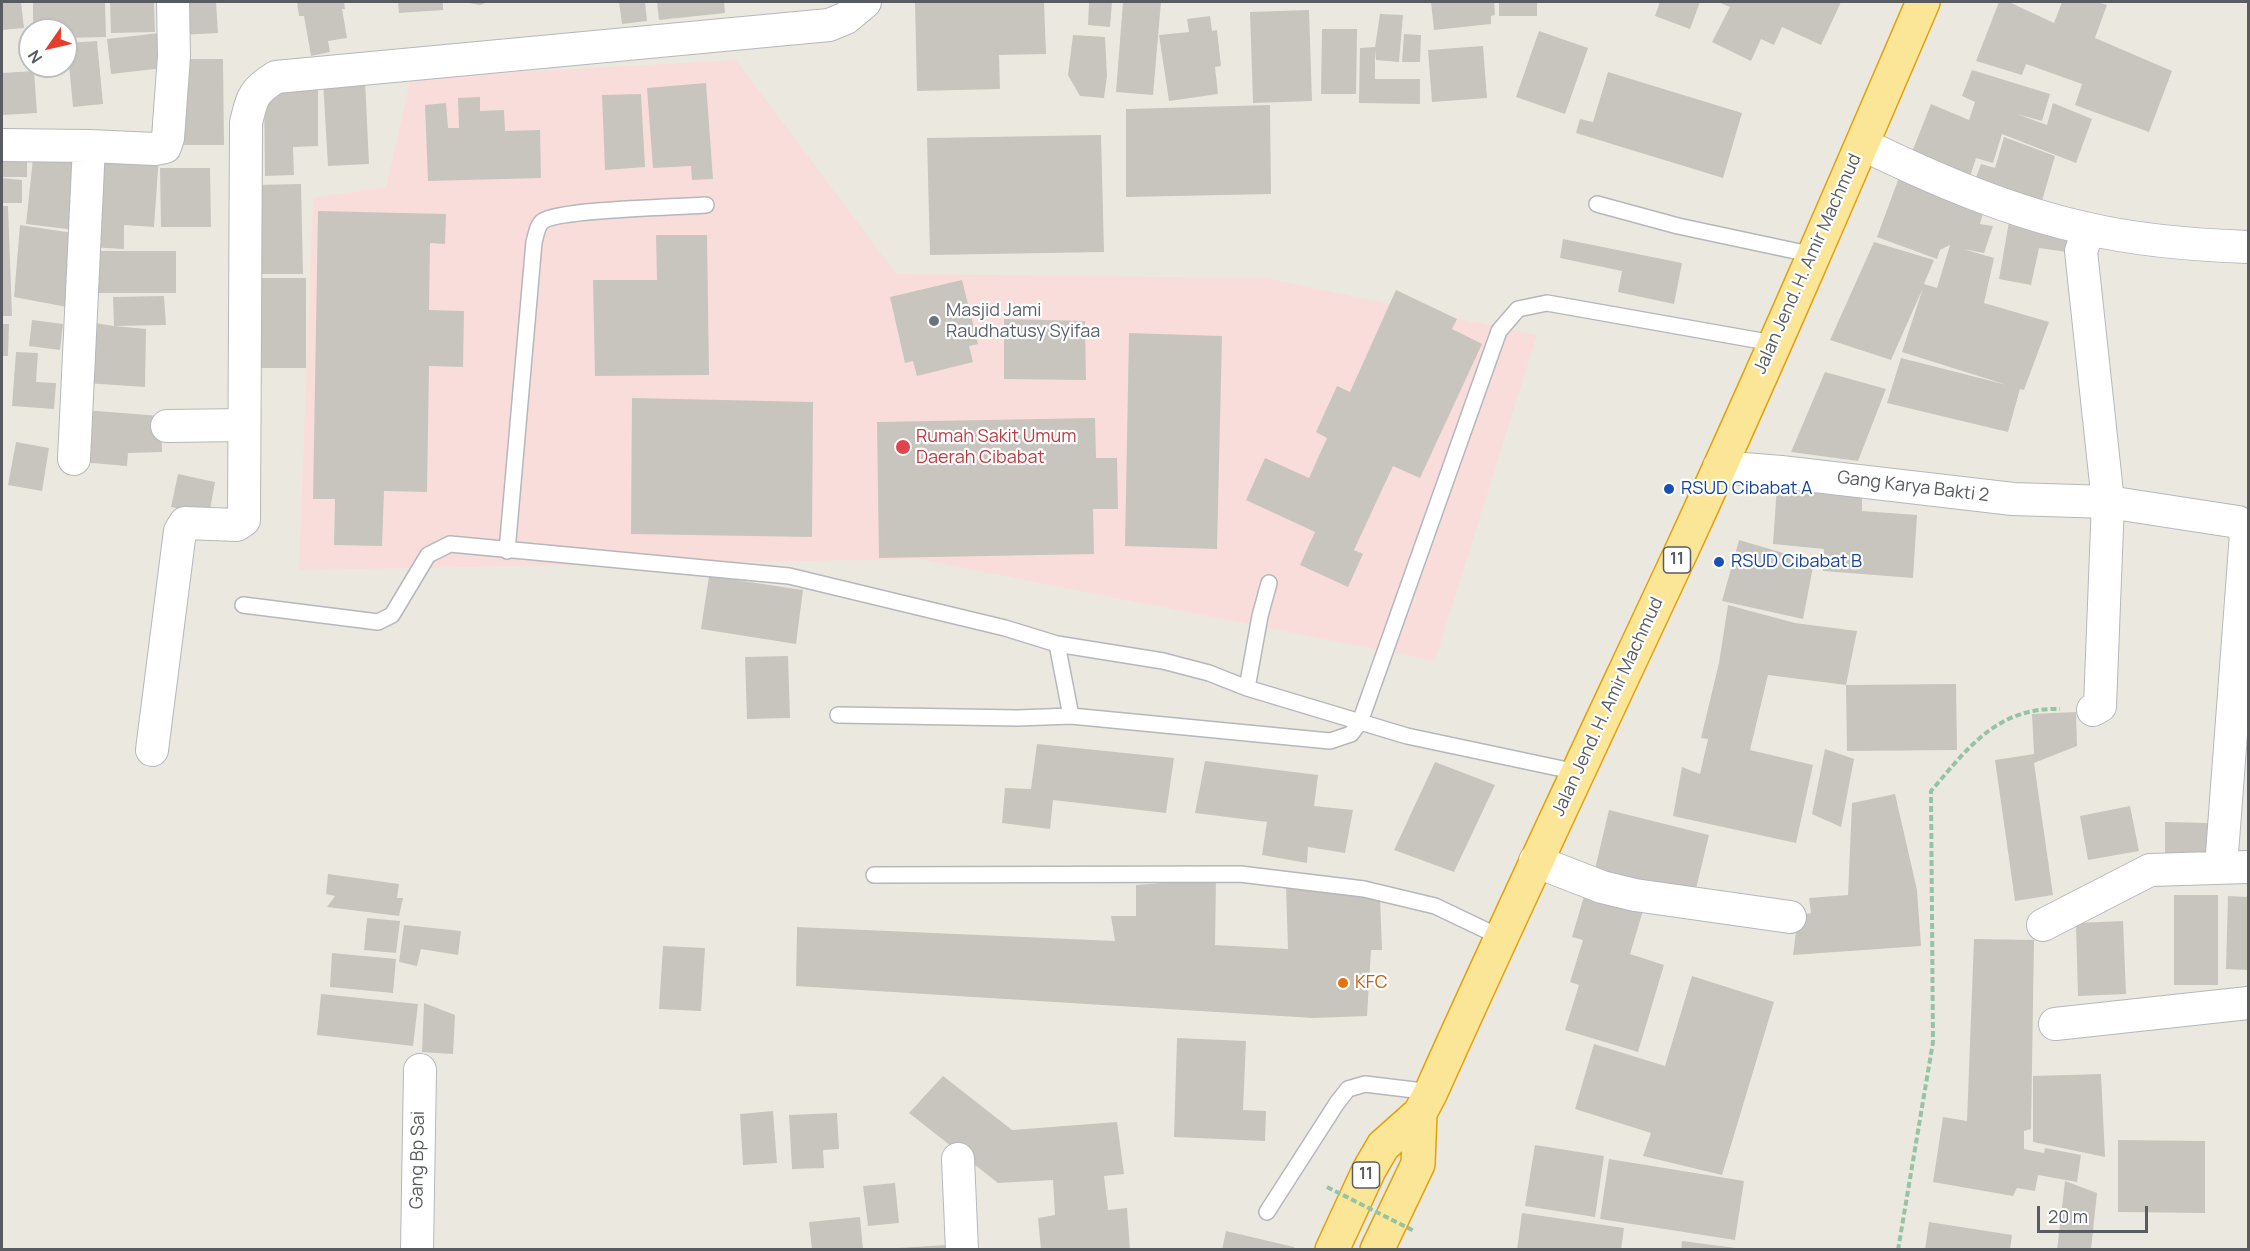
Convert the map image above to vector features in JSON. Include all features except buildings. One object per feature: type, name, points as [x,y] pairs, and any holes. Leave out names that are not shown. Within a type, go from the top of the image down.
[{"type":"highway","name":"Jalan Jend. H. Amir Machmud","points":[[1377,1250],[1418,1164],[1425,1103],[1719,467],[1814,255],[1923,2]]},
{"type":"highway","name":"Jalan Jend. H. Amir Machmud","points":[[1332,1250],[1369,1170],[1383,1146],[1425,1103]]},
{"type":"street","points":[[2,145],[155,149],[165,147],[168,138],[174,56],[173,2]]},
{"type":"street","points":[[152,750],[180,531],[185,523],[242,524],[246,123],[252,95],[262,85],[276,77],[829,25],[846,18],[865,2]]},
{"type":"street","points":[[1862,144],[1922,173],[1981,197],[2089,230],[2203,246],[2248,247]]},
{"type":"street","points":[[74,459],[88,146]]},
{"type":"street","points":[[2089,230],[2082,251],[2108,502],[2100,706],[2093,710]]},
{"type":"street","points":[[167,426],[244,425]]},
{"type":"street","name":"Gang Karya Bakti 2","points":[[1719,467],[2013,499],[2108,502],[2238,522],[2246,534],[2235,867]]},
{"type":"street","points":[[1535,861],[1602,887],[1635,895],[1790,916]]},
{"type":"street","points":[[2043,926],[2150,870],[2235,867]]},
{"type":"street","points":[[2055,1024],[2248,1003]]},
{"type":"street","name":"Gang Bp Sai","points":[[417,1250],[420,1070]]},
{"type":"street","points":[[958,1159],[962,1250]]},
{"type":"lane","points":[[1597,204],[1678,226],[1814,255]]},
{"type":"lane","points":[[507,551],[534,242],[539,225],[544,220],[564,216],[635,208],[706,206]]},
{"type":"lane","points":[[838,715],[1018,718],[1071,716],[1330,741],[1351,734],[1360,722],[1499,331],[1518,309],[1547,303],[1773,343]]},
{"type":"lane","points":[[243,605],[378,622],[392,615],[428,555],[450,544],[789,576],[1005,628],[1057,644],[1163,661],[1209,673],[1248,688],[1360,722],[1453,747],[1577,772]]},
{"type":"lane","points":[[1248,688],[1260,616],[1269,583]]},
{"type":"lane","points":[[1057,644],[1071,716]]},
{"type":"lane","points":[[874,875],[1240,874],[1364,889],[1435,906],[1500,937]]},
{"type":"lane","points":[[1267,1212],[1336,1103],[1348,1089],[1365,1084],[1425,1103]]},
{"type":"path","points":[[1898,1250],[1933,1042],[1931,791],[1976,739],[1998,724],[2041,708],[2093,710]]},
{"type":"path","points":[[1327,1187],[1414,1231]]},
{"type":"shaded area","name":"Rumah Sakit Umum Daerah Cibabat","points":[[736,60],[896,274],[1267,278],[1537,335],[1435,661],[918,559],[299,570],[313,198],[386,187],[411,78]]},
{"type":"place","name":"Masjid Jami Raudhatusy Syifaa","points":[[934,321]]},
{"type":"place","name":"Rumah Sakit Umum Daerah Cibabat","points":[[903,447]]},
{"type":"place","name":"RSUD Cibabat A","points":[[1669,489]]},
{"type":"place","name":"RSUD Cibabat B","points":[[1719,562]]},
{"type":"place","name":"KFC","points":[[1343,983]]}]
